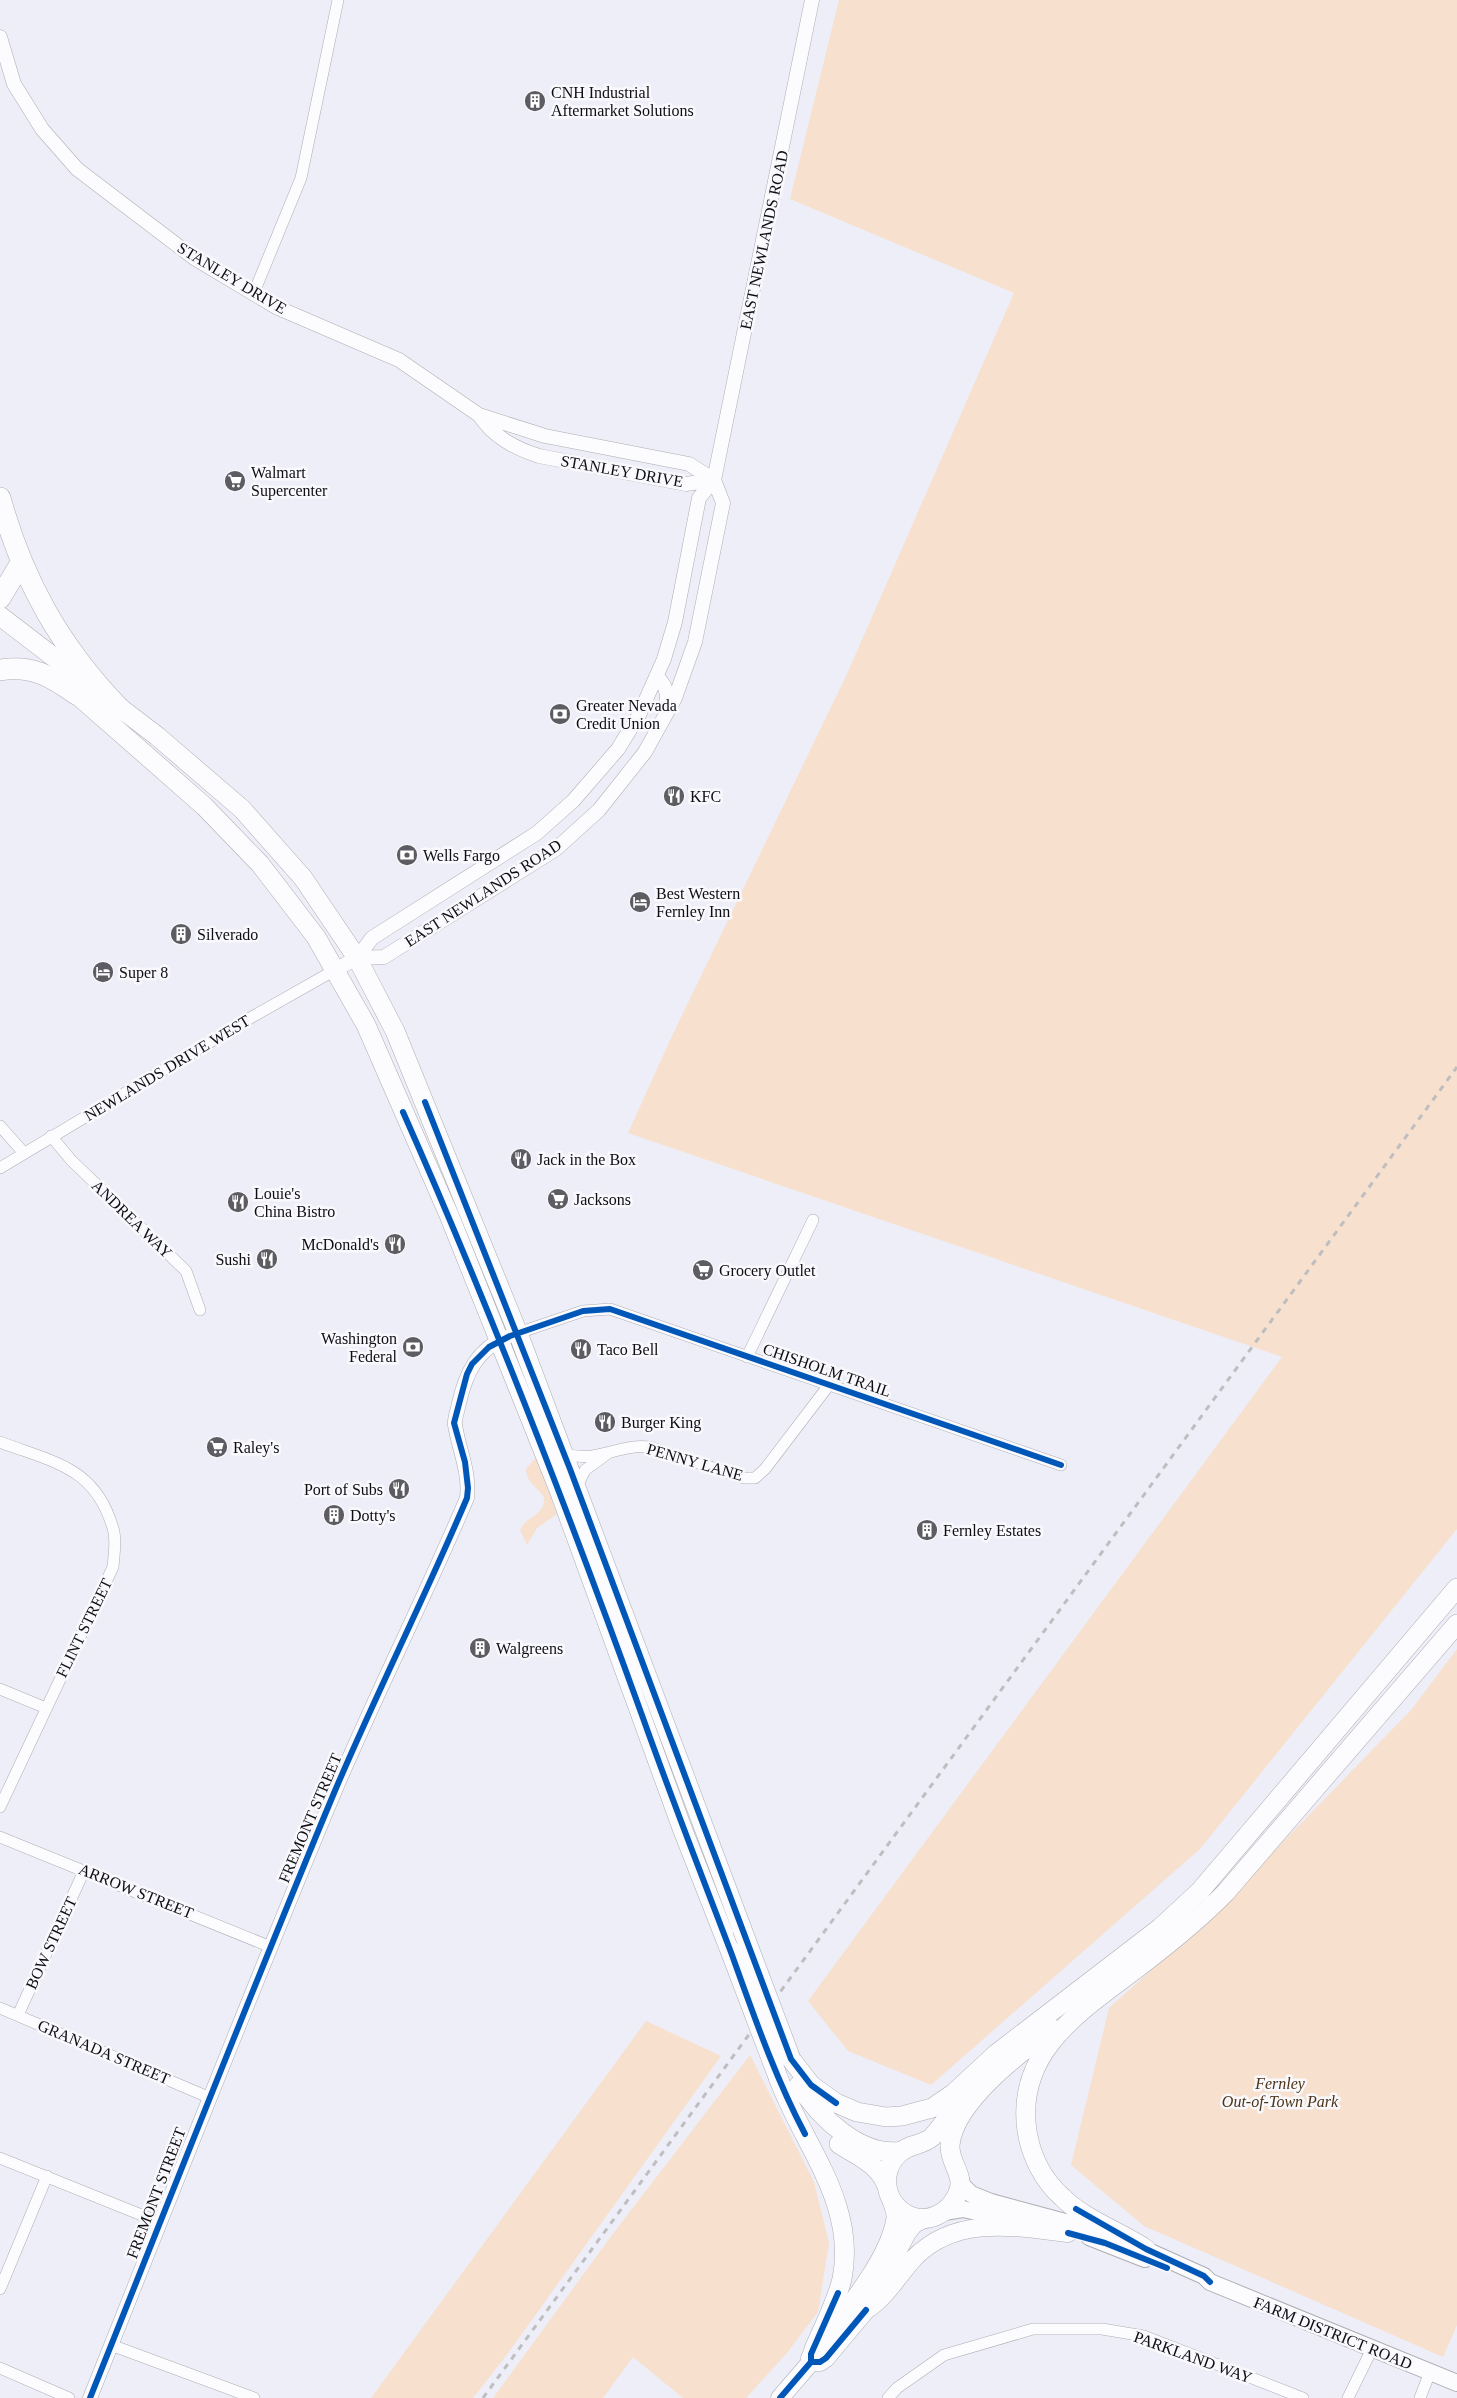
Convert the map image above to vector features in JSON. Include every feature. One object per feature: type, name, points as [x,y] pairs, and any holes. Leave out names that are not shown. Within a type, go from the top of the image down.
[{"type":"highway","points":[[0,498],[21,563],[57,632],[87,673],[120,709]]},
{"type":"highway","points":[[0,598],[21,563]]},
{"type":"highway","points":[[0,617],[210,780],[269,838],[303,878],[357,958],[398,1039],[518,1333],[791,2059],[796,2078],[802,2089],[829,2121],[867,2146],[887,2152],[902,2151],[920,2144],[936,2131],[971,2079]]},
{"type":"highway","points":[[0,617],[76,694],[187,790],[239,841],[298,911],[335,970],[380,1055],[449,1215],[572,1522],[682,1828],[784,2094],[833,2190],[843,2225],[844,2250],[841,2280],[834,2304],[813,2356]]},
{"type":"highway","points":[[0,670],[24,669],[50,676],[76,694]]},
{"type":"highway","points":[[791,2059],[811,2086],[826,2097],[846,2108],[869,2115],[902,2116],[932,2108],[944,2101],[971,2079],[996,2054],[1180,1910],[1218,1871],[1457,1588]]},
{"type":"highway","points":[[778,2076],[816,2125],[834,2140],[874,2166],[883,2176],[892,2202],[907,2215],[926,2218],[944,2212],[956,2197],[960,2178],[950,2146],[956,2128],[982,2089],[1018,2056],[1069,2020],[1203,1916],[1259,1856],[1457,1624]]},
{"type":"highway","points":[[1259,1856],[1305,1788],[1311,1772],[1308,1764]]},
{"type":"highway","points":[[1069,2020],[1037,2062],[1030,2084],[1026,2122],[1035,2160],[1062,2198],[1076,2209],[1146,2249]]},
{"type":"highway","points":[[920,2144],[939,2148],[953,2160]]},
{"type":"highway","points":[[886,2184],[890,2165],[902,2151]]},
{"type":"main road","name":"FARM DISTRICT ROAD","points":[[960,2178],[966,2190],[980,2198],[1088,2227],[1146,2249],[1204,2276],[1210,2282]]},
{"type":"main road","points":[[780,2398],[853,2301],[882,2254],[896,2220],[892,2202]]},
{"type":"main road","name":"FARM DISTRICT ROAD","points":[[944,2212],[963,2209],[1068,2232],[1105,2243],[1202,2282],[1210,2282],[1457,2383]]},
{"type":"main road","points":[[866,2310],[908,2233],[914,2224],[926,2218]]},
{"type":"main road","points":[[813,2356],[820,2362],[826,2358],[866,2310],[882,2296],[917,2256],[934,2243],[955,2232],[976,2227],[1000,2225],[1068,2232]]},
{"type":"street","points":[[253,295],[301,178],[338,0]]},
{"type":"street","name":"EAST NEWLANDS ROAD","points":[[335,970],[357,958],[372,938],[537,833],[573,801],[618,749],[639,715],[657,677],[676,622],[699,498],[714,480],[812,0]]},
{"type":"street","name":"STANLEY DRIVE","points":[[0,37],[14,84],[42,129],[77,169],[194,258],[253,295],[298,317],[399,360],[479,416],[545,436],[689,464],[714,480]]},
{"type":"street","name":"STANLEY DRIVE","points":[[479,416],[490,431],[518,448],[539,456],[686,484],[714,480]]},
{"type":"street","name":"EAST NEWLANDS ROAD","points":[[357,958],[384,957],[556,849],[577,831],[617,790],[645,752],[665,718],[689,661],[703,605],[723,503],[714,480]]},
{"type":"street","points":[[657,677],[665,686],[668,697],[665,718]]},
{"type":"street","name":"NEWLANDS DRIVE WEST","points":[[0,1168],[23,1152],[335,970]]},
{"type":"street","points":[[0,1126],[23,1152]]},
{"type":"street","name":"ANDREA WAY","points":[[51,1136],[71,1160],[186,1271],[200,1310]]},
{"type":"street","points":[[747,1357],[813,1220]]},
{"type":"street","name":"CHISHOLM TRAIL","points":[[583,1311],[610,1309],[1061,1465]]},
{"type":"street","name":"FREMONT STREET","points":[[90,2398],[208,2097],[271,1946],[374,1701],[467,1498],[468,1488],[465,1462],[454,1423],[467,1374],[472,1364],[480,1355],[500,1340],[583,1311]]},
{"type":"street","name":"PENNY LANE","points":[[563,1452],[580,1458],[636,1445],[649,1447],[744,1478],[755,1478],[766,1469],[829,1385]]},
{"type":"street","name":"FLINT STREET","points":[[0,1442],[71,1468],[87,1480],[99,1495],[114,1534],[113,1567],[0,1807]]},
{"type":"street","name":"PENNY LANE","points":[[577,1486],[585,1470],[608,1453]]},
{"type":"street","points":[[0,1689],[46,1708]]},
{"type":"street","name":"ARROW STREET","points":[[0,1837],[271,1946]]},
{"type":"street","name":"BOW STREET","points":[[18,2015],[84,1870]]},
{"type":"street","name":"GRANADA STREET","points":[[0,2008],[208,2097]]},
{"type":"street","points":[[0,2158],[159,2222]]},
{"type":"street","points":[[0,2289],[47,2176]]},
{"type":"street","name":"PARKLAND WAY","points":[[888,2398],[897,2388],[944,2355],[1033,2329],[1092,2329],[1144,2336],[1303,2398]]},
{"type":"street","points":[[111,2345],[254,2398]]},
{"type":"street","points":[[1348,2398],[1372,2349]]},
{"type":"street","points":[[0,2368],[69,2398]]},
{"type":"street","points":[[1420,2398],[1430,2372]]},
{"type":"green space","points":[[839,0],[1457,0],[1457,1529],[1200,1849],[931,2085],[848,2051],[808,2001],[1282,1357],[628,1133],[671,1038],[847,674],[1014,293],[790,199]]},
{"type":"green space","points":[[536,1457],[557,1514],[537,1528],[527,1545],[520,1530],[527,1521],[539,1512],[544,1503],[544,1497],[530,1481],[526,1469]]},
{"type":"green space","name":"Fernley Out-of-Town Park","points":[[1457,1649],[1457,2325],[1443,2357],[1144,2226],[1071,2165],[1109,2008],[1204,1923],[1411,1710]]},
{"type":"green space","points":[[646,2021],[721,2056],[509,2352],[473,2398],[371,2398]]},
{"type":"green space","points":[[750,2055],[814,2182],[829,2243],[818,2312],[787,2353],[746,2398],[683,2398],[633,2357],[603,2398],[493,2398],[612,2235]]},
{"type":"railway","points":[[483,2398],[1457,1067]]},
{"type":"cycle path","points":[[425,1102],[570,1469],[791,2059],[811,2085],[836,2103]]},
{"type":"cycle path","points":[[403,1112],[436,1186],[528,1412],[766,2046],[784,2091],[805,2134]]},
{"type":"cycle path","points":[[90,2398],[241,2019],[334,1793],[467,1498],[468,1488],[465,1462],[454,1423],[467,1374],[472,1364],[489,1347],[510,1336],[583,1311],[610,1309],[1061,1465]]},
{"type":"cycle path","points":[[1076,2209],[1146,2249],[1204,2276],[1210,2282]]},
{"type":"cycle path","points":[[1068,2233],[1105,2243],[1167,2268]]},
{"type":"cycle path","points":[[780,2398],[811,2362],[811,2354],[838,2293]]},
{"type":"cycle path","points":[[811,2362],[820,2362],[826,2358],[866,2310]]},
{"type":"place","name":"CNH Industrial Aftermarket Solutions","points":[[535,101]]},
{"type":"place","name":"Walmart Supercenter","points":[[235,481]]},
{"type":"place","name":"Greater Nevada Credit Union","points":[[560,714]]},
{"type":"place","name":"KFC","points":[[674,796]]},
{"type":"place","name":"Wells Fargo","points":[[407,855]]},
{"type":"place","name":"Best Western Fernley Inn","points":[[640,902]]},
{"type":"place","name":"Silverado","points":[[181,934]]},
{"type":"place","name":"Super 8","points":[[103,972]]},
{"type":"place","name":"Jack in the Box","points":[[521,1159]]},
{"type":"place","name":"Jacksons","points":[[558,1199]]},
{"type":"place","name":"Louie's China Bistro","points":[[238,1202]]},
{"type":"place","name":"McDonald's","points":[[395,1244]]},
{"type":"place","name":"Sushi","points":[[267,1259]]},
{"type":"place","name":"Grocery Outlet","points":[[703,1270]]},
{"type":"place","name":"Washington Federal","points":[[413,1347]]},
{"type":"place","name":"Taco Bell","points":[[581,1349]]},
{"type":"place","name":"Burger King","points":[[605,1422]]},
{"type":"place","name":"Raley's","points":[[217,1447]]},
{"type":"place","name":"Port of Subs","points":[[399,1489]]},
{"type":"place","name":"Dotty's","points":[[334,1515]]},
{"type":"place","name":"Fernley Estates","points":[[927,1530]]},
{"type":"place","name":"Walgreens","points":[[480,1648]]}]
